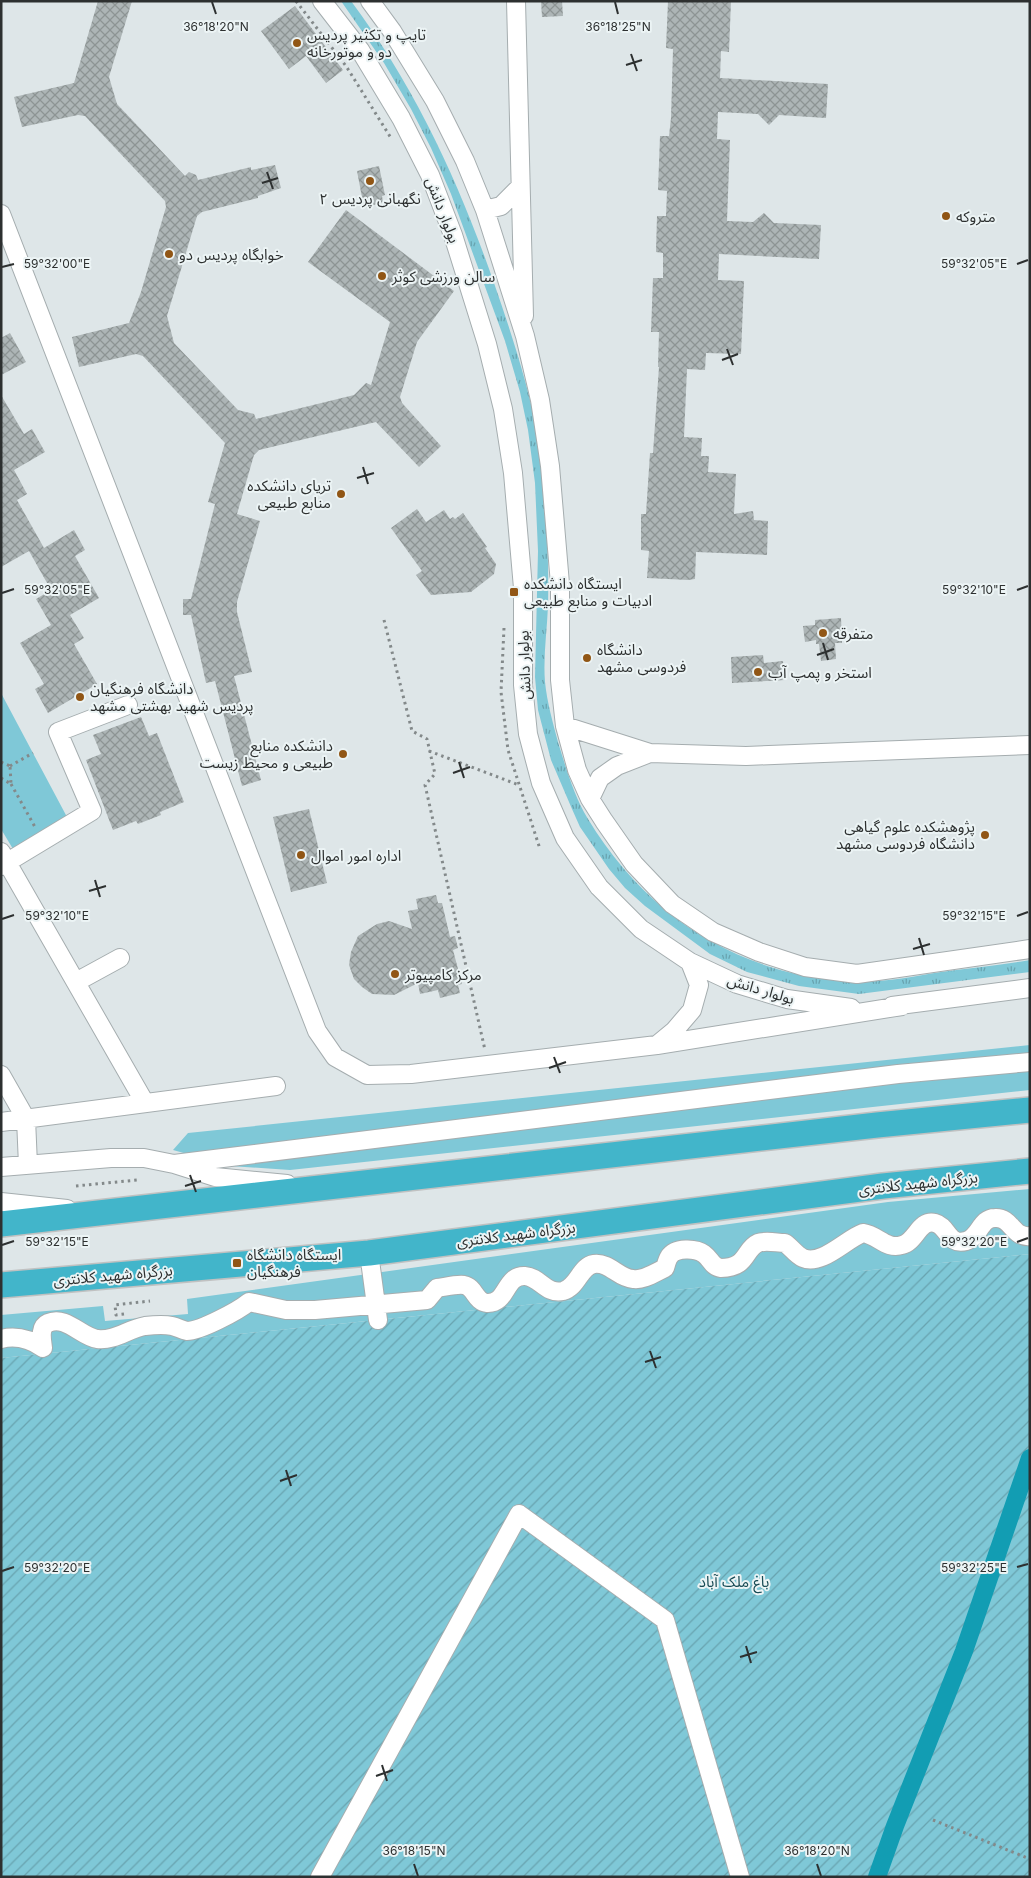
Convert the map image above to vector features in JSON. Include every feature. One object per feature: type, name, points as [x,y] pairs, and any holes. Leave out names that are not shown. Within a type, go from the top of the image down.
[{"type":"highway","points":[[1,1224],[877,1125],[1030,1110]]},
{"type":"highway","name":"بزرگراه شهید کلانتری","points":[[1,1285],[369,1253],[883,1186],[1030,1171]]},
{"type":"street","name":"بولوار دانش","points":[[322,1],[360,50],[401,118],[430,175],[454,235],[487,344],[503,409],[513,473],[523,588],[522,685],[528,734],[541,783],[565,838],[599,887],[641,929],[690,962],[737,984],[787,999],[844,1008],[902,1006],[1030,988]]},
{"type":"street","points":[[370,1],[392,31],[435,101],[465,161],[485,210],[525,336],[540,400],[550,466],[560,584],[560,680],[565,726],[577,770],[590,799],[634,864],[672,904],[713,932],[759,952],[805,967],[857,974],[1030,949]]},
{"type":"street","points":[[516,1],[525,336]]},
{"type":"street","points":[[485,210],[501,206],[520,187]]},
{"type":"street","points":[[1,214],[317,1031],[336,1057],[367,1075],[411,1074],[657,1045],[902,1006]]},
{"type":"street","points":[[128,705],[58,732],[92,812],[43,841],[3,860],[145,1103]]},
{"type":"street","points":[[565,726],[650,754],[746,756],[1030,745]]},
{"type":"street","points":[[590,799],[600,778],[617,766],[650,754]]},
{"type":"street","points":[[76,982],[120,958]]},
{"type":"street","points":[[657,1045],[674,1031],[692,1010],[699,985],[690,962]]},
{"type":"street","points":[[174,1164],[898,1074],[1030,1062]]},
{"type":"street","points":[[1,1075],[26,1119],[28,1164]]},
{"type":"street","points":[[1,1122],[276,1086]]},
{"type":"street","points":[[1,1167],[144,1158],[174,1164],[215,1177],[320,1188]]},
{"type":"street","points":[[1,1202],[97,1213]]},
{"type":"street","points":[[1,1339],[24,1338],[43,1348],[42,1330],[46,1324],[53,1322],[70,1324],[82,1334],[97,1339],[118,1337],[142,1326],[158,1324],[173,1326],[187,1331],[237,1312],[249,1302],[286,1310],[377,1312],[427,1300],[437,1288],[464,1285],[469,1288],[478,1300],[487,1303],[496,1301],[504,1295],[514,1278],[526,1276],[537,1281],[546,1289],[564,1291],[572,1286],[583,1271],[592,1264],[612,1267],[632,1279],[640,1278],[665,1268],[669,1257],[674,1252],[684,1250],[704,1254],[714,1266],[720,1268],[739,1264],[757,1244],[765,1242],[785,1243],[797,1255],[810,1259],[822,1256],[863,1233],[870,1234],[892,1247],[904,1245],[914,1239],[923,1225],[930,1222],[938,1223],[948,1236],[956,1240],[965,1241],[974,1238],[984,1222],[992,1218],[1002,1218],[1010,1223],[1013,1230],[1020,1235],[1030,1236]]},
{"type":"street","points":[[369,1253],[377,1312]]},
{"type":"street","points":[[320,1877],[519,1514],[665,1620],[740,1877]]},
{"type":"path","points":[[296,1],[346,66],[395,145]]},
{"type":"path","points":[[384,620],[412,731],[426,739],[435,774],[425,785],[489,1065]]},
{"type":"path","points":[[504,626],[501,692],[508,750],[540,849]]},
{"type":"path","points":[[429,750],[519,785],[526,790]]},
{"type":"path","points":[[10,766],[33,753]]},
{"type":"path","points":[[1,762],[10,766]]},
{"type":"path","points":[[10,766],[11,784],[43,841]]},
{"type":"path","points":[[1,778],[11,784]]},
{"type":"path","points":[[76,1186],[136,1180]]},
{"type":"path","points":[[933,1820],[1030,1859]]},
{"type":"green space","points":[[341,1],[351,1],[374,34],[415,101],[433,136],[466,208],[514,342],[530,401],[541,459],[548,562],[548,606],[544,663],[547,697],[558,742],[574,791],[588,819],[611,853],[637,883],[665,909],[696,932],[730,951],[766,966],[804,976],[857,982],[893,980],[1030,960],[1030,972],[859,994],[799,986],[747,972],[710,954],[645,906],[625,888],[609,869],[580,827],[551,760],[538,710],[535,677],[538,551],[535,483],[528,430],[520,392],[505,341],[451,194],[431,148],[384,63]]},
{"type":"green space","points":[[1,693],[67,817],[13,849],[1,829]]},
{"type":"green space","points":[[1030,1045],[1030,1090],[290,1170],[230,1166],[173,1150],[188,1133]]},
{"type":"green space","points":[[1030,1189],[1030,1254],[1,1358],[1,1315],[103,1306],[105,1321],[188,1314],[187,1299],[888,1202]]},
{"type":"green space","name":"باغ ملک آباد","points":[[1030,1254],[1030,1877],[1,1877],[1,1358]]},
{"type":"building","points":[[98,1],[132,1],[109,77],[117,104],[185,176],[189,172],[196,175],[198,180],[251,167],[251,170],[275,165],[281,188],[258,196],[258,198],[202,212],[197,216],[167,316],[174,343],[238,410],[254,414],[256,419],[354,395],[366,383],[371,385],[390,322],[308,262],[346,210],[454,291],[417,342],[400,397],[402,403],[441,446],[419,467],[376,422],[259,450],[254,455],[237,514],[260,521],[237,602],[237,612],[252,672],[234,676],[261,780],[242,786],[215,681],[206,683],[191,615],[183,615],[183,599],[191,599],[215,504],[208,502],[225,443],[143,356],[136,354],[79,367],[72,337],[129,323],[141,292],[166,207],[165,201],[85,116],[78,115],[22,127],[14,97],[74,83]]},
{"type":"building","points":[[541,1],[562,1],[563,16],[542,17]]},
{"type":"building","points":[[668,1],[731,1],[729,52],[721,51],[720,78],[828,84],[826,118],[779,115],[769,125],[758,114],[718,112],[717,139],[730,140],[727,221],[753,222],[764,213],[774,223],[821,225],[819,259],[719,254],[718,280],[744,281],[741,354],[706,353],[705,370],[687,369],[684,437],[702,438],[701,456],[709,456],[708,472],[736,474],[734,514],[753,511],[754,520],[768,521],[767,555],[696,552],[695,579],[688,580],[647,578],[649,551],[641,550],[641,514],[646,514],[650,453],[653,453],[659,367],[659,332],[651,332],[653,278],[663,278],[663,253],[656,252],[657,216],[666,216],[667,191],[658,190],[660,136],[669,136],[671,118],[673,49],[666,48]]},
{"type":"building","name":"تایپ و تکثیر پردیس دو و موتورخانه","points":[[295,6],[343,70],[326,83],[306,56],[289,69],[261,31]]},
{"type":"building","name":"نگهبانی پردیس ۲","points":[[379,166],[385,195],[382,196],[383,202],[364,208],[357,171]]},
{"type":"building","points":[[10,333],[26,362],[1,375],[1,338]]},
{"type":"building","points":[[1,395],[24,434],[32,429],[45,452],[14,470],[27,494],[17,500],[44,548],[74,530],[85,550],[75,556],[99,598],[70,615],[84,638],[74,644],[97,684],[48,713],[35,689],[44,684],[20,643],[51,625],[36,599],[51,590],[29,551],[1,567]]},
{"type":"building","points":[[417,509],[426,522],[444,510],[450,519],[453,517],[455,519],[463,513],[487,547],[485,548],[496,564],[494,574],[471,592],[431,595],[416,575],[422,571],[391,528]]},
{"type":"building","name":"متفرقه","points":[[841,618],[842,643],[835,643],[836,659],[821,661],[819,644],[816,644],[816,640],[805,642],[803,626],[815,625],[815,620]]},
{"type":"building","name":"استخر و پمپ آب","points":[[763,655],[764,663],[783,661],[785,680],[732,683],[731,657]]},
{"type":"building","points":[[141,717],[149,736],[157,733],[184,802],[160,812],[161,815],[138,824],[136,821],[113,830],[86,760],[101,754],[93,735]]},
{"type":"building","name":"اداره امور اموال","points":[[309,809],[327,883],[291,892],[273,817]]},
{"type":"building","points":[[436,895],[438,903],[442,903],[450,937],[455,936],[458,948],[453,950],[462,984],[458,985],[460,993],[440,998],[438,990],[420,994],[418,983],[394,995],[372,994],[362,987],[354,979],[349,965],[351,952],[358,936],[377,924],[389,921],[412,929],[408,911],[418,909],[416,899]]},
{"type":"waterway","points":[[877,1877],[895,1826],[964,1651],[1030,1458]]},
{"type":"place","name":"تایپ و تکثیر پردیس دو و موتورخانه","points":[[297,43]]},
{"type":"place","name":"نگهبانی پردیس ۲","points":[[370,181]]},
{"type":"place","name":"متروکه","points":[[946,216]]},
{"type":"place","name":"خوابگاه پردیس دو","points":[[169,254]]},
{"type":"place","name":"سالن ورزشی کوثر","points":[[382,276]]},
{"type":"place","name":"تریای دانشکده منابع طبیعی","points":[[341,494]]},
{"type":"place","name":"ایستگاه دانشکده ادبیات و منابع طبیعی","points":[[514,592]]},
{"type":"place","name":"متفرقه","points":[[823,633]]},
{"type":"place","name":"دانشگاه فردوسی مشهد","points":[[587,658]]},
{"type":"place","name":"استخر و پمپ آب","points":[[758,672]]},
{"type":"place","name":"دانشگاه فرهنگیان پردیس شهید بهشتی مشهد","points":[[80,697]]},
{"type":"place","name":"دانشکده منابع طبیعی و محیط زیست","points":[[343,754]]},
{"type":"place","name":"پژوهشکده علوم گیاهی دانشگاه فردوسی مشهد","points":[[985,835]]},
{"type":"place","name":"اداره امور اموال","points":[[301,855]]},
{"type":"place","name":"مرکز کامپیوتر","points":[[395,974]]},
{"type":"place","name":"ایستگاه دانشگاه فرهنگیان","points":[[237,1263]]}]
